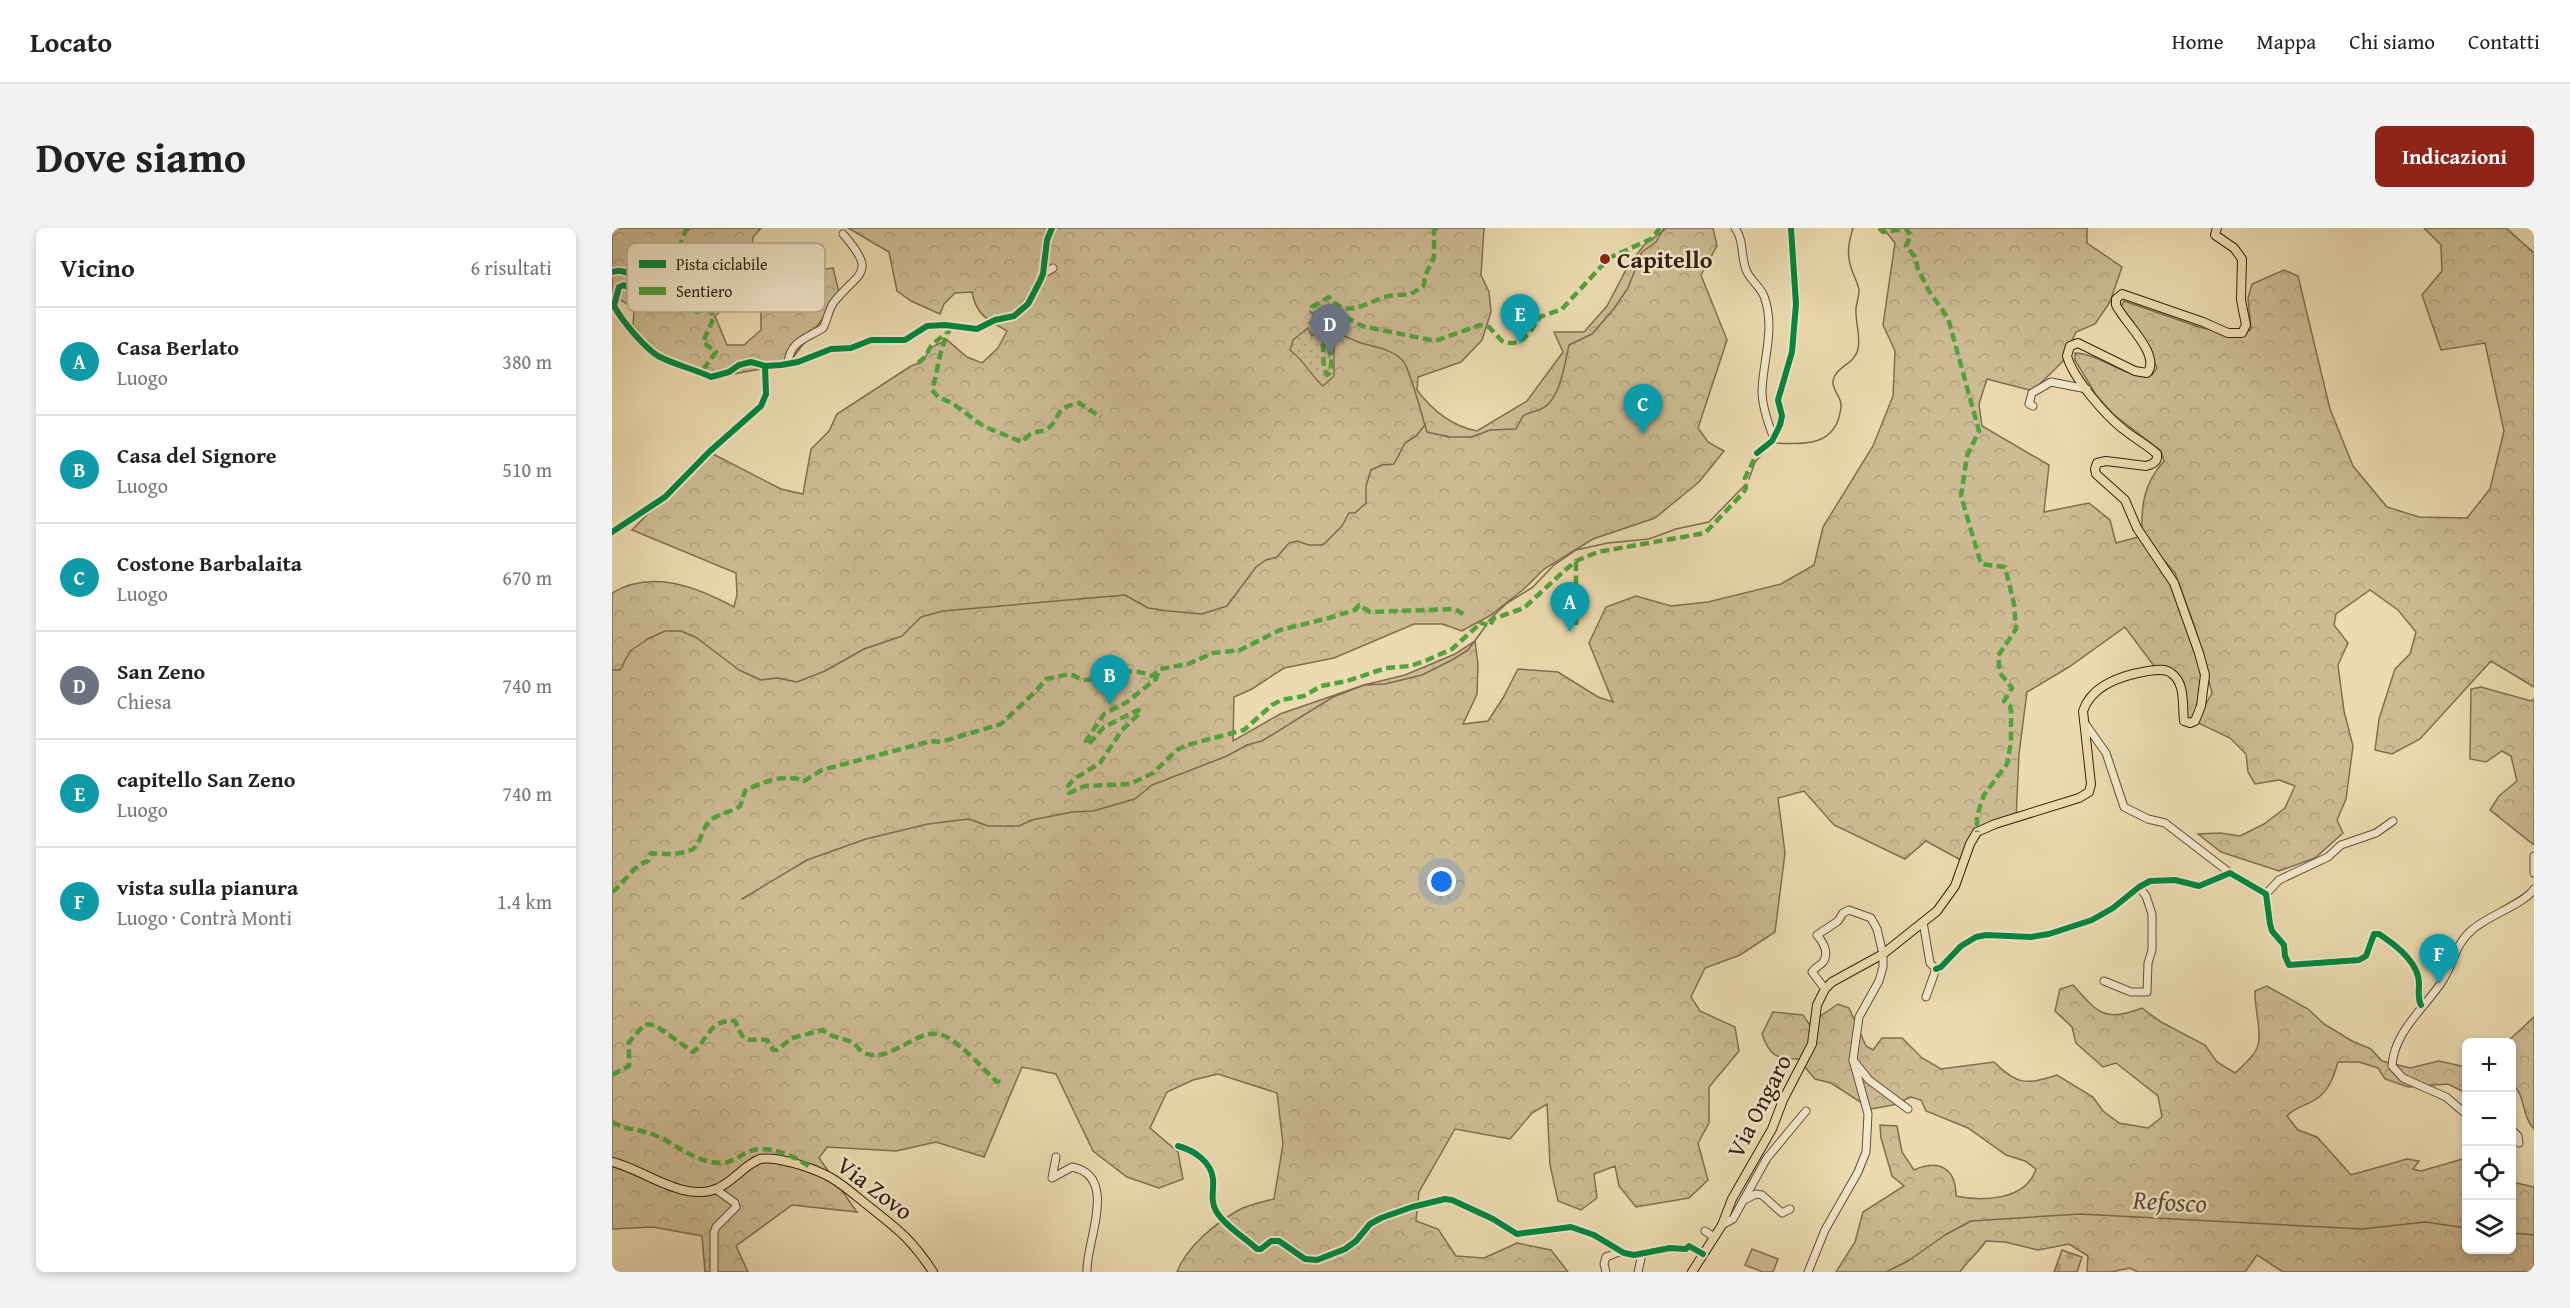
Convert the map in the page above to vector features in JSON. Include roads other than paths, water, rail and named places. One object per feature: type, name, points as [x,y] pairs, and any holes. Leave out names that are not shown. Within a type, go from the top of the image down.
[{"type":"main road","points":[[1825,989],[1832,982],[1883,954],[1937,911],[1950,894],[1977,832],[1995,824],[2079,798],[2089,792],[2091,784],[2084,711],[2087,702],[2102,687],[2136,673],[2168,671],[2182,690],[2184,721],[2190,723],[2195,721],[2201,706],[2205,675],[2170,574],[2137,528],[2125,500],[2096,474],[2095,469],[2097,463],[2106,461],[2152,465],[2156,461],[2157,454],[2111,420],[2068,360],[2068,350],[2078,343],[2140,373],[2147,374],[2151,363],[2142,341],[2118,309],[2116,299],[2119,295],[2126,294],[2229,333],[2242,333],[2246,325],[2241,300],[2242,259],[2234,248],[2215,235],[2217,228]]},
{"type":"main road","name":"Via Ongaro","points":[[1692,1272],[1722,1225],[1732,1199],[1769,1137],[1783,1100],[1812,1044],[1817,1005],[1825,989]]},
{"type":"main road","name":"Via Zovo","points":[[717,1190],[760,1159],[785,1161],[818,1170],[852,1190],[894,1224],[910,1239],[933,1272]]},
{"type":"main road","points":[[612,1162],[671,1187],[688,1190],[717,1190]]},
{"type":"street","points":[[627,287],[624,285],[619,287],[614,306],[630,329],[657,355],[711,377],[729,372],[739,364],[752,362],[771,366],[788,364],[831,349],[851,348],[871,340],[905,340],[927,326],[945,325],[977,329],[995,320],[1014,316],[1028,304],[1043,274],[1047,240],[1052,228]]},
{"type":"street","points":[[1735,228],[1741,237],[1748,273],[1761,289],[1767,307],[1769,328],[1762,393],[1768,426],[1773,436]]},
{"type":"street","points":[[1757,453],[1772,441],[1780,425],[1782,416],[1779,400],[1792,352],[1796,304],[1791,228]]},
{"type":"street","points":[[788,364],[788,356],[799,340],[824,328],[832,304],[856,281],[861,270],[861,259],[843,234]]},
{"type":"street","points":[[1043,274],[1053,268]]},
{"type":"street","points":[[612,272],[627,273]]},
{"type":"street","points":[[2033,405],[2029,404],[2032,393],[2050,382],[2087,389]]},
{"type":"street","points":[[2084,722],[2110,761],[2118,796],[2124,807],[2148,819],[2165,823],[2230,873],[2266,894]]},
{"type":"street","points":[[2266,894],[2279,880],[2328,857],[2341,845],[2376,833],[2393,820]]},
{"type":"street","points":[[2534,856],[2534,873]]},
{"type":"street","points":[[1926,997],[1936,969],[1941,967],[1961,946],[1976,937],[1986,935],[2031,938],[2061,931],[2106,913],[2150,881],[2175,879],[2199,886],[2230,873]]},
{"type":"street","points":[[2104,981],[2131,992],[2147,992],[2148,963],[2152,950],[2152,914],[2146,896],[2139,887]]},
{"type":"street","points":[[2462,1111],[2440,1094],[2403,1078],[2392,1066],[2398,1043],[2421,1005],[2427,1002],[2445,978],[2462,938],[2486,919],[2526,899],[2534,889]]},
{"type":"street","points":[[2266,894],[2272,931],[2284,945],[2289,965],[2359,960],[2366,956],[2374,934],[2379,934],[2402,952],[2415,969],[2419,980],[2421,1005]]},
{"type":"street","points":[[1808,1272],[1825,1230],[1858,1172],[1866,1152],[1868,1114],[1853,1060],[1859,1017],[1879,981],[1883,967],[1883,954],[1874,921],[1849,910],[1843,913],[1838,921],[1817,935],[1825,944],[1826,950],[1824,961],[1812,972],[1825,989]]},
{"type":"street","points":[[1923,922],[1930,963],[1936,969]]},
{"type":"street","points":[[1853,1060],[1871,1083],[1908,1109]]},
{"type":"street","points":[[1722,1225],[1733,1219],[1767,1158],[1806,1111]]},
{"type":"street","points":[[2516,1134],[2519,1143]]},
{"type":"street","points":[[1178,1146],[1203,1159],[1212,1176],[1212,1202],[1221,1218],[1257,1249],[1261,1249],[1271,1241],[1279,1241],[1305,1259],[1317,1260],[1345,1249],[1356,1241],[1370,1224],[1381,1218],[1444,1199],[1452,1200],[1493,1219],[1517,1234],[1571,1227],[1594,1235],[1619,1252],[1634,1255],[1670,1248],[1686,1249],[1689,1246],[1703,1254]]},
{"type":"street","points":[[1056,1157],[1052,1179],[1072,1167],[1084,1171],[1093,1182],[1097,1214],[1087,1272]]},
{"type":"street","points":[[714,1272],[715,1229],[736,1207],[735,1203],[717,1190]]},
{"type":"street","points":[[1744,1201],[1756,1194],[1762,1195],[1782,1213],[1790,1209]]},
{"type":"street","points":[[1705,1231],[1714,1236]]},
{"type":"street","points":[[1606,1272],[1604,1264],[1606,1257],[1619,1252]]},
{"type":"street","points":[[1638,1272],[1642,1254]]},
{"type":"waterway","points":[[1310,311],[1321,322],[1340,334],[1389,351],[1403,361],[1413,384],[1427,432],[1449,437],[1472,437],[1490,430],[1516,429],[1523,416],[1541,409],[1553,398],[1561,381],[1569,345],[1592,334],[1613,310],[1628,288],[1642,252],[1656,242],[1664,228]]},
{"type":"waterway","points":[[1775,443],[1798,444],[1818,440],[1827,436],[1839,419],[1841,403],[1833,381],[1837,372],[1856,354],[1859,344],[1856,313],[1859,290],[1849,256],[1853,228]]},
{"type":"waterway","points":[[612,670],[620,670],[630,651],[665,631],[681,631],[697,638],[739,670],[761,680],[777,678],[797,682],[825,671],[864,649],[902,636],[921,617],[943,611],[1125,595],[1148,608],[1202,614],[1227,606],[1256,567],[1266,560],[1277,557],[1289,543],[1297,541],[1309,545],[1323,545],[1342,526],[1349,513],[1355,513],[1366,503],[1366,486],[1371,470],[1382,465],[1394,464],[1405,443],[1416,436],[1425,425]]},
{"type":"waterway","points":[[1749,479],[1755,462],[1765,451]]},
{"type":"waterway","points":[[1488,621],[1507,603],[1533,587],[1554,565],[1576,550],[1608,543],[1649,539],[1676,529],[1709,522],[1746,484]]},
{"type":"waterway","points":[[742,899],[807,860],[866,839],[928,824],[969,819],[988,826],[1019,826],[1032,820],[1072,812],[1093,811],[1135,799],[1152,785],[1227,756],[1247,745],[1262,741],[1333,697],[1364,685],[1385,684],[1422,675],[1468,650],[1485,627]]},
{"type":"waterway","name":"Refosco","points":[[1886,1272],[1908,1261],[1945,1235],[1971,1221],[2080,1214],[2362,1229],[2425,1222],[2462,1227]]},
{"type":"waterway","name":"Refosco","points":[[2516,1233],[2534,1235]]},
{"type":"place","name":"Capitello","points":[[1605,259]]},
{"type":"place","name":"capitello San Zeno","points":[[1520,344]]},
{"type":"place","name":"San Zeno","points":[[1330,354]]},
{"type":"place","name":"Costone Barbalaita","points":[[1643,434]]},
{"type":"place","name":"Casa Berlato","points":[[1570,632]]},
{"type":"place","name":"Casa del Signore","points":[[1110,705]]},
{"type":"place","name":"vista sulla pianura","points":[[2439,984]]}]
